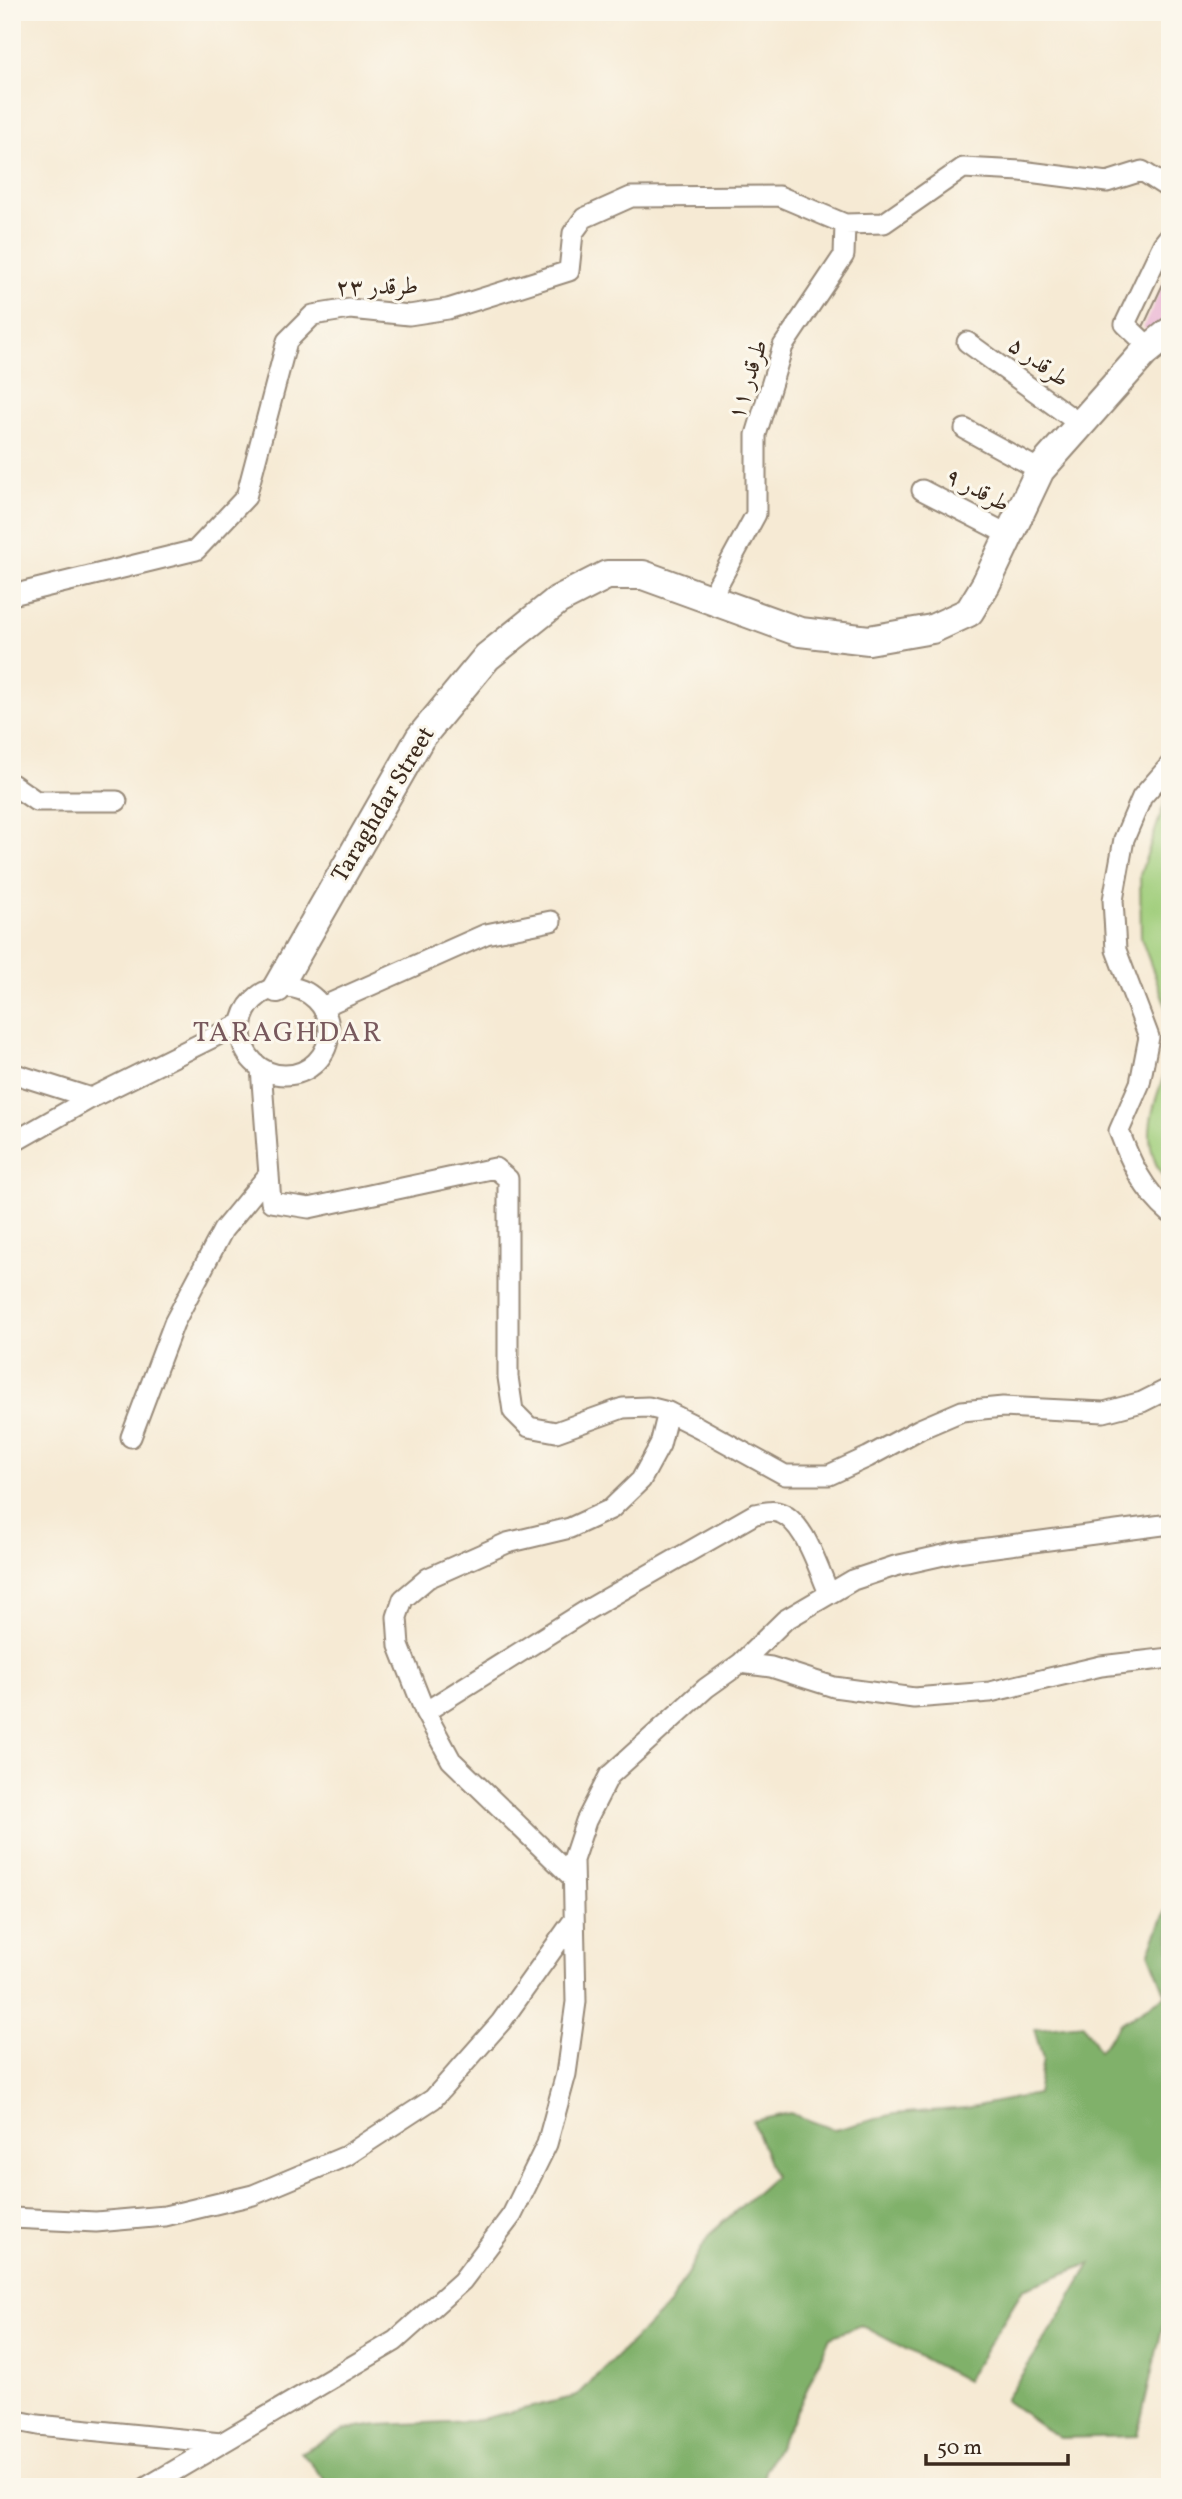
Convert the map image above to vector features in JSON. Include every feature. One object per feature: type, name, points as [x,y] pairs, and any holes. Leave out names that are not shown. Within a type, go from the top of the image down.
[{"type":"street","points":[[845,224],[884,223],[963,168],[1021,171],[1107,181],[1142,171],[1170,189]]},
{"type":"street","name":"طرقدر ۲۳","points":[[12,595],[196,550],[246,497],[287,341],[313,315],[350,309],[409,315],[448,309],[569,271],[573,233],[584,218],[631,198],[779,196],[845,224]]},
{"type":"street","name":"طرقدر ۱۱","points":[[710,599],[756,514],[756,435],[783,346],[844,255],[845,224]]},
{"type":"street","points":[[1160,340],[1125,324],[1163,243],[1170,235]]},
{"type":"street","name":"Taraghdar Street","points":[[276,988],[420,738],[487,657],[558,600],[607,575],[643,575],[800,632],[869,640],[932,629],[969,612],[986,584],[1040,470],[1160,340]]},
{"type":"street","name":"طرقدر ۵","points":[[967,342],[1080,424]]},
{"type":"street","points":[[965,429],[1040,470]]},
{"type":"street","name":"طرقدر ۹","points":[[922,489],[1009,535]]},
{"type":"street","points":[[1170,765],[1142,797],[1124,839],[1113,900],[1116,950],[1149,1037],[1140,1083],[1119,1131],[1133,1168],[1161,1206],[1170,1213]]},
{"type":"street","points":[[12,784],[36,801],[117,801]]},
{"type":"street","points":[[322,1007],[486,934],[551,920]]},
{"type":"street","points":[[276,988],[294,988],[310,994],[322,1007],[328,1023],[328,1040],[322,1055],[310,1068],[294,1074],[277,1074],[261,1068],[248,1055],[242,1040],[242,1023],[248,1007],[261,995],[276,988]]},
{"type":"street","points":[[12,1143],[91,1098],[242,1023]]},
{"type":"street","points":[[261,1068],[271,1202],[309,1208],[495,1168],[508,1179],[508,1377],[513,1411],[529,1427],[556,1432],[623,1408],[648,1407],[668,1412],[785,1475],[829,1475],[962,1411],[1003,1407],[1104,1412],[1142,1402],[1170,1388]]},
{"type":"street","points":[[12,1073],[91,1098]]},
{"type":"street","points":[[131,1437],[174,1323],[216,1242],[269,1174]]},
{"type":"street","points":[[573,1878],[451,1760],[425,1713],[399,1646],[397,1617],[403,1599],[428,1578],[507,1543],[570,1528],[611,1509],[641,1480],[660,1445],[668,1412]]},
{"type":"street","points":[[425,1713],[587,1610],[755,1514],[774,1511],[791,1517],[803,1533],[829,1593]]},
{"type":"street","points":[[147,2487],[395,2341],[462,2281],[512,2215],[547,2144],[566,2074],[576,2002],[573,1860],[586,1821],[610,1776],[706,1688],[741,1663],[785,1620],[853,1580],[895,1566],[957,1552],[1170,1524]]},
{"type":"street","points":[[741,1663],[771,1667],[834,1687],[914,1698],[990,1692],[1101,1665],[1170,1658]]},
{"type":"street","points":[[12,2218],[96,2222],[165,2216],[253,2195],[346,2156],[433,2099],[501,2022],[573,1921]]},
{"type":"street","points":[[12,2420],[38,2425],[220,2443]]},
{"type":"green space","points":[[1170,792],[1170,1031],[1166,1006],[1141,938],[1140,875]]},
{"type":"green space","points":[[1170,1060],[1170,1186],[1159,1171],[1153,1155],[1150,1124]]},
{"type":"green space","points":[[1170,1901],[1170,2294],[1137,2436],[1059,2438],[1005,2400],[1054,2326],[1091,2263],[1023,2289],[966,2381],[861,2325],[830,2337],[799,2407],[765,2471],[761,2487],[331,2487],[301,2452],[344,2430],[377,2425],[473,2421],[577,2396],[670,2304],[709,2235],[774,2177],[753,2121],[790,2113],[835,2130],[894,2114],[966,2108],[1037,2094],[1043,2059],[1034,2029],[1083,2024],[1099,2051],[1120,2024],[1166,1995],[1149,1952]]},
{"type":"building","points":[[1170,269],[1170,319],[1152,335],[1143,327]]},
{"type":"district","name":"TARAGHDAR","points":[[288,1033]]}]
